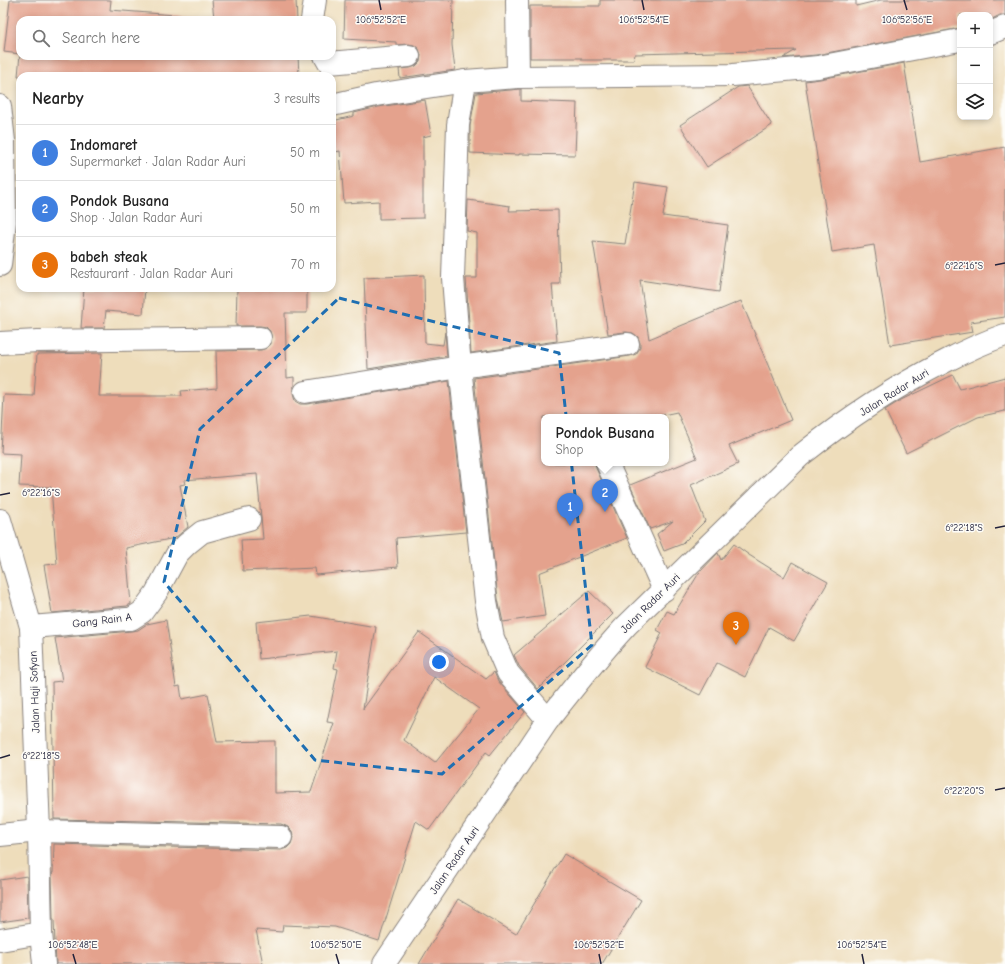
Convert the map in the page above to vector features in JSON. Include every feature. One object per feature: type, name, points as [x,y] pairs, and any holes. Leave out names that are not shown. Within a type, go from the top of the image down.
[{"type":"street","points":[[313,16],[315,0]]},
{"type":"street","points":[[518,0],[518,77]]},
{"type":"street","points":[[993,32],[1005,28]]},
{"type":"street","points":[[336,104],[376,94],[464,81],[518,77],[733,75],[818,67],[957,41]]},
{"type":"street","points":[[327,60],[329,63],[409,56]]},
{"type":"street","points":[[464,81],[458,125],[453,278],[460,367],[486,601],[493,638],[508,673],[548,720]]},
{"type":"street","points":[[0,106],[12,140],[2,222],[0,265]]},
{"type":"street","name":"Jalan Radar Auri","points":[[384,964],[548,720],[607,646],[626,626],[800,456],[828,434],[926,371],[990,340],[1005,335]]},
{"type":"street","points":[[0,343],[38,341],[260,338]]},
{"type":"street","points":[[306,392],[460,367],[628,344]]},
{"type":"street","points":[[608,466],[664,590]]},
{"type":"street","name":"Gang Rain A","points":[[31,627],[127,619],[135,617],[142,612],[156,593],[176,554],[187,544],[202,532],[249,519]]},
{"type":"street","name":"Jalan Haji Sofyan","points":[[0,521],[31,627],[39,831],[41,933],[44,964]]},
{"type":"street","points":[[0,835],[39,831],[281,837]]},
{"type":"street","points":[[0,940],[41,933]]},
{"type":"highlighted area","points":[[339,298],[559,353],[592,645],[442,774],[315,760],[164,582],[200,429]]},
{"type":"building","points":[[10,0],[111,0],[110,10],[188,16],[16,16],[16,54],[4,52]]},
{"type":"building","points":[[212,0],[296,0],[297,16],[214,16]]},
{"type":"building","points":[[345,0],[453,0],[452,45],[455,70],[400,78],[399,69],[416,66],[420,62],[421,55],[419,49],[414,45],[396,45],[396,42],[344,39]]},
{"type":"building","points":[[600,0],[856,0],[856,6],[881,0],[1005,0],[1005,15],[1000,15],[993,18],[993,12],[957,12],[957,29],[816,55],[783,58],[796,50],[635,54],[634,60],[530,58],[530,6],[600,6]]},
{"type":"building","points":[[19,60],[298,60],[299,72],[18,72]]},
{"type":"building","points":[[904,63],[920,162],[1005,147],[1005,317],[971,322],[973,332],[890,345],[874,245],[832,252],[805,81]]},
{"type":"building","points":[[747,86],[772,125],[707,167],[680,125],[738,87]]},
{"type":"building","points":[[521,89],[521,101],[577,103],[575,155],[470,153],[470,126],[476,93]]},
{"type":"building","points":[[425,100],[431,135],[423,137],[423,218],[379,219],[379,201],[344,203],[340,151],[336,152],[336,120],[354,116],[354,113],[378,107]]},
{"type":"building","points":[[635,182],[668,187],[663,216],[728,225],[719,292],[640,280],[649,339],[741,301],[791,420],[729,446],[738,464],[691,485],[705,521],[682,544],[664,551],[657,534],[673,521],[650,529],[630,485],[697,458],[677,412],[667,414],[541,414],[541,466],[596,466],[627,538],[539,573],[545,616],[503,622],[498,599],[474,378],[636,354],[640,348],[640,343],[638,337],[633,333],[626,332],[608,334],[593,241],[625,244]]},
{"type":"building","points":[[468,200],[510,206],[509,211],[558,210],[560,284],[552,284],[557,341],[471,353],[466,278],[477,278],[477,233],[467,231]]},
{"type":"building","points":[[424,275],[425,343],[443,345],[445,332],[447,356],[368,369],[364,278]]},
{"type":"building","points":[[84,292],[145,292],[143,314],[106,311],[104,328],[81,328]]},
{"type":"building","points":[[237,292],[307,292],[307,313],[285,313],[287,378],[294,377],[293,394],[295,401],[300,404],[449,381],[466,532],[396,538],[398,567],[316,575],[315,568],[243,571],[241,540],[263,539],[257,474],[184,480],[185,484],[180,485],[188,527],[175,538],[126,548],[131,604],[127,606],[52,613],[44,565],[57,564],[51,487],[19,486],[21,454],[1,453],[4,395],[34,396],[37,354],[102,353],[99,396],[182,396],[181,391],[217,388],[216,351],[261,350],[267,348],[271,344],[272,338],[270,331],[266,327],[236,326]]},
{"type":"building","points":[[953,375],[960,389],[1005,377],[1005,411],[978,417],[906,453],[885,410],[901,400]]},
{"type":"building","points":[[734,544],[784,577],[792,562],[828,582],[794,641],[769,627],[745,677],[717,663],[700,695],[645,667],[662,633],[657,630],[667,611],[674,614],[699,573],[718,553],[721,560]]},
{"type":"building","points":[[589,591],[613,614],[538,689],[519,666],[514,655]]},
{"type":"building","points":[[311,616],[376,627],[363,709],[419,632],[486,679],[494,672],[498,681],[525,712],[490,755],[486,752],[429,830],[416,821],[379,941],[335,927],[283,925],[282,932],[256,930],[263,964],[56,964],[52,873],[54,844],[281,850],[287,848],[291,844],[293,837],[292,831],[288,827],[281,824],[54,819],[52,682],[62,681],[55,638],[138,630],[147,624],[166,620],[176,687],[180,686],[182,699],[208,694],[217,742],[275,741],[275,793],[311,792],[334,723],[327,722],[338,669],[334,668],[337,651],[259,659],[256,622]],"holes":[[[434,677],[479,709],[435,763],[404,740]]]},
{"type":"building","points":[[564,854],[641,900],[602,964],[419,964],[458,899],[516,934]]},
{"type":"building","points":[[27,876],[28,918],[0,922],[0,880]]},
{"type":"place","name":"Pondok Busana","points":[[605,512]]},
{"type":"place","name":"Indomaret","points":[[570,526]]},
{"type":"place","name":"babeh steak","points":[[736,645]]}]
